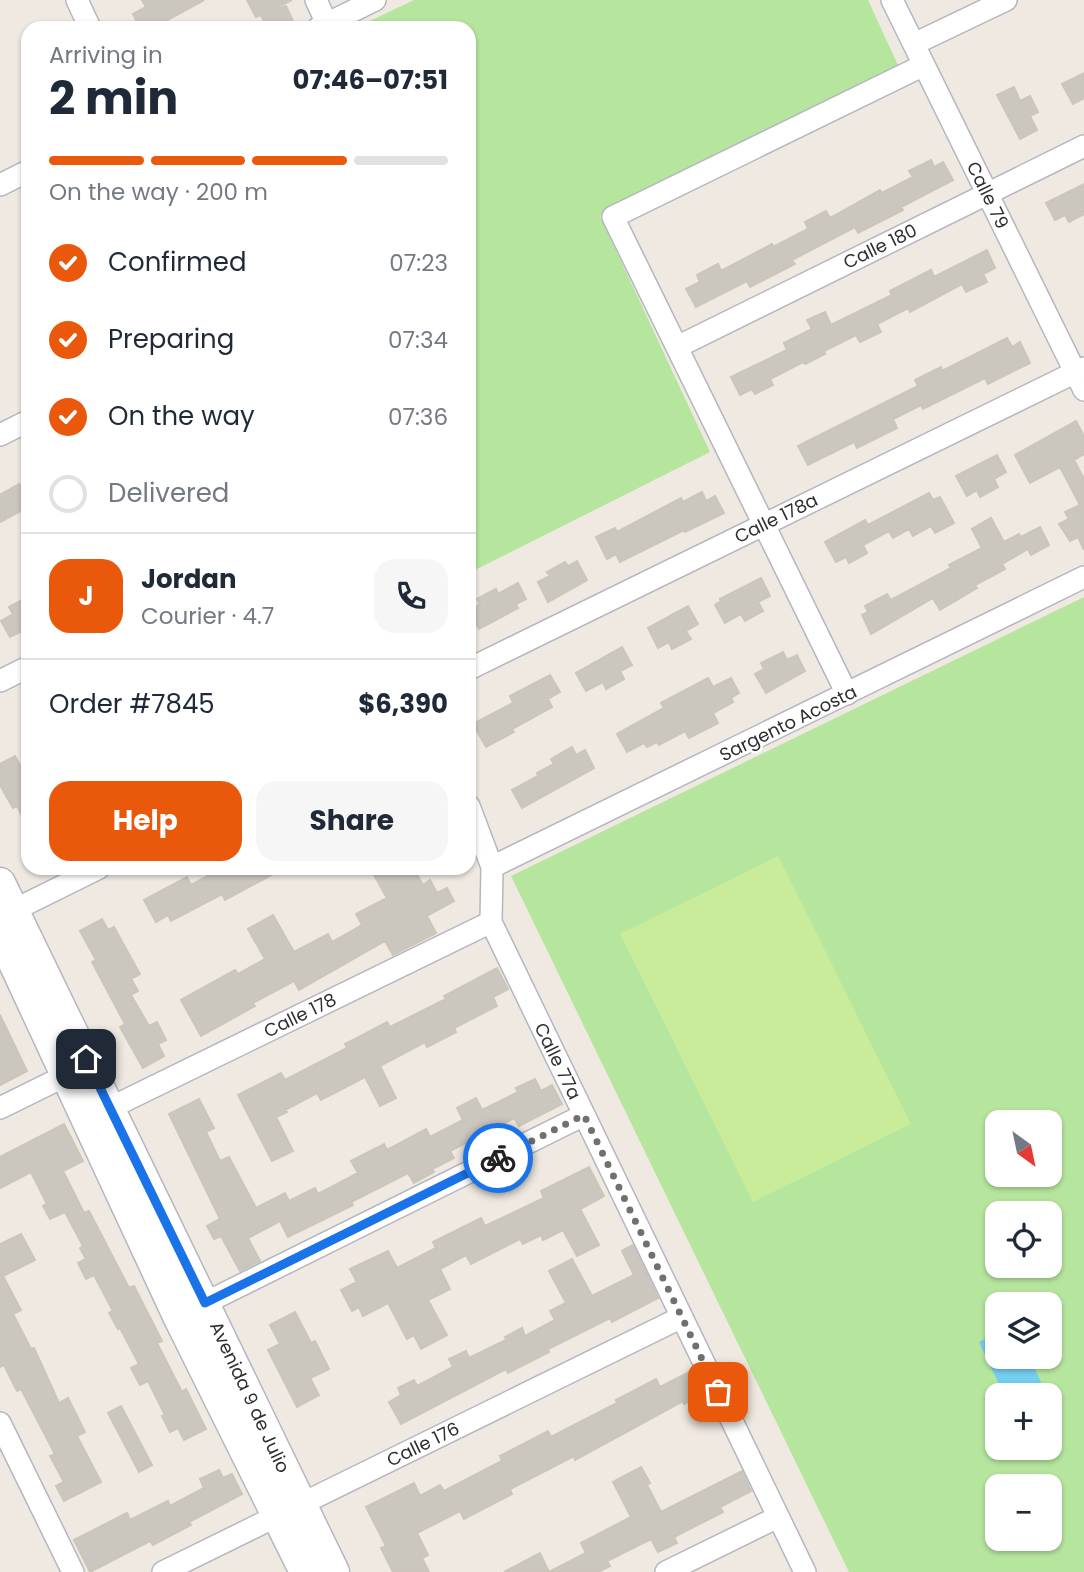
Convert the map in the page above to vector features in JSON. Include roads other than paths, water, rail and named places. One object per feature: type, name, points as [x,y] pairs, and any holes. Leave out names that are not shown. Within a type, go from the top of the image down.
[{"type":"main road","name":"Avenida 9 de Julio","points":[[0,883],[5,920],[67,1075],[178,1316],[289,1510],[334,1572]]},
{"type":"main road","name":"Avenida 9 de Julio","points":[[5,920],[110,1108],[205,1303],[289,1510],[305,1572]]},
{"type":"street","points":[[77,0],[87,21]]},
{"type":"street","points":[[316,0],[322,21]]},
{"type":"street","points":[[333,21],[375,0]]},
{"type":"street","name":"Calle 79","points":[[892,0],[1081,377]]},
{"type":"street","points":[[914,44],[1006,0]]},
{"type":"street","points":[[847,694],[613,217],[924,65]]},
{"type":"street","name":"Calle 180","points":[[677,347],[1084,146]]},
{"type":"street","points":[[0,185],[21,174]]},
{"type":"street","name":"Calle 178a","points":[[476,666],[764,524],[1081,377]]},
{"type":"street","points":[[0,435],[21,424]]},
{"type":"street","name":"Sargento Acosta","points":[[492,867],[1084,577]]},
{"type":"street","points":[[0,681],[21,670]]},
{"type":"street","name":"Calle 77a","points":[[476,825],[492,867],[491,922],[805,1572]]},
{"type":"street","points":[[5,920],[86,875]]},
{"type":"street","name":"Calle 178","points":[[110,1108],[491,922]]},
{"type":"street","points":[[0,1108],[67,1075]]},
{"type":"street","points":[[178,1316],[584,1115]]},
{"type":"street","name":"Calle 176","points":[[163,1572],[682,1317]]},
{"type":"street","points":[[0,1423],[73,1572]]},
{"type":"street","points":[[666,1572],[778,1517]]},
{"type":"water","points":[[985,1339],[985,1355],[979,1342]]},
{"type":"water","points":[[992,1369],[1035,1369],[1041,1383],[998,1383]]}]
